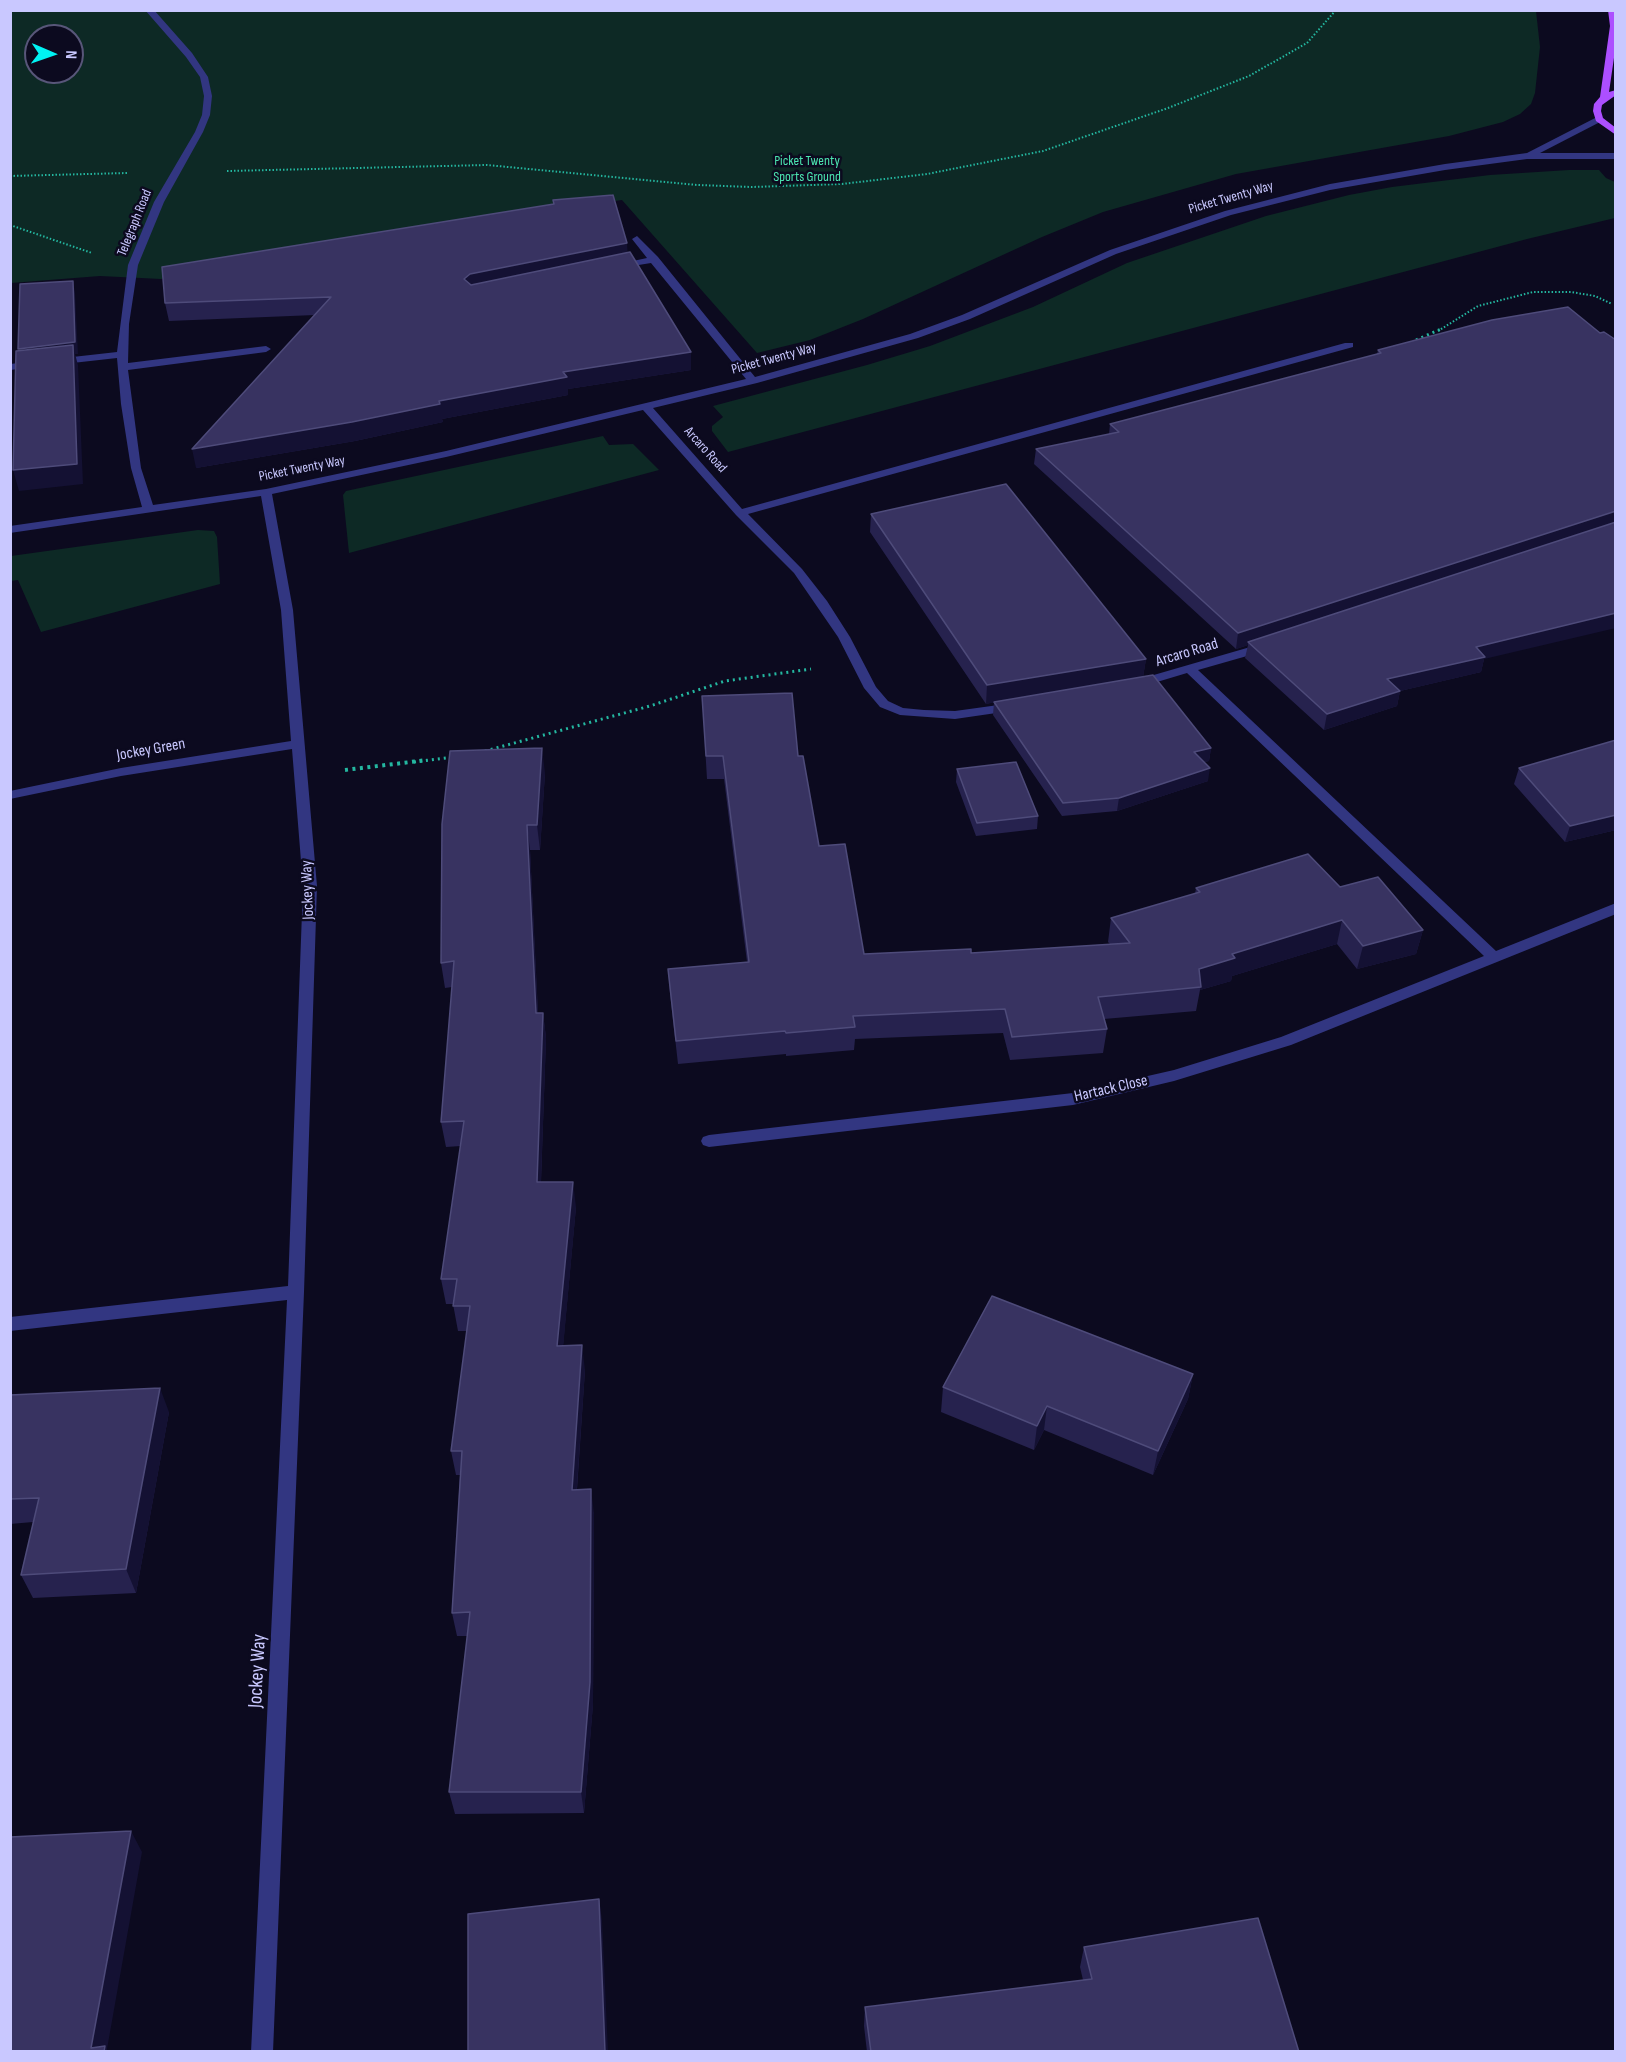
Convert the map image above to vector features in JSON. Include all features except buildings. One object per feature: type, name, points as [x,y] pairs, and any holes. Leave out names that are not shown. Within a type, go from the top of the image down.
[{"type":"main road","points":[[1604,98],[1615,27],[1612,10]]},
{"type":"main road","points":[[1616,92],[1598,104],[1599,119],[1616,133]]},
{"type":"street","name":"Telegraph Road","points":[[149,10],[189,55],[204,77],[208,96],[206,115],[159,202],[133,265],[124,324],[122,354],[126,404],[136,468],[149,510]]},
{"type":"street","points":[[1527,156],[1599,119]]},
{"type":"street","points":[[1527,156],[1616,156]]},
{"type":"street","name":"Picket Twenty Way","points":[[10,530],[266,492],[647,408],[914,336],[1024,293],[1113,252],[1228,213],[1320,190],[1381,178],[1527,156]]},
{"type":"street","points":[[637,239],[753,381]]},
{"type":"street","points":[[610,268],[655,259]]},
{"type":"street","points":[[740,513],[1349,345]]},
{"type":"street","points":[[124,367],[266,349]]},
{"type":"street","points":[[10,368],[122,354]]},
{"type":"street","name":"Arcaro Road","points":[[647,408],[740,513],[798,571],[823,604],[860,666],[870,688],[885,704],[900,711],[956,715],[1020,706]]},
{"type":"street","name":"Jockey Way","points":[[262,2052],[296,1292],[310,886],[287,610],[266,492]]},
{"type":"street","name":"Arcaro Road","points":[[1125,686],[1190,670],[1281,641]]},
{"type":"street","points":[[1190,670],[1495,958]]},
{"type":"street","name":"Jockey Green","points":[[10,795],[121,771],[298,744]]},
{"type":"street","name":"Hartack Close","points":[[709,1141],[1084,1096],[1174,1075],[1286,1041],[1616,908]]},
{"type":"street","points":[[10,1324],[296,1292]]},
{"type":"path","points":[[10,176],[487,165],[696,185],[752,187],[842,184],[927,174],[1054,148],[1168,108],[1249,76],[1307,43],[1336,10]]},
{"type":"path","points":[[10,225],[133,265]]},
{"type":"path","points":[[1349,345],[1396,347],[1426,337],[1478,306],[1533,292],[1571,292],[1595,296],[1614,305]]},
{"type":"path","points":[[475,753],[650,706],[725,681],[791,671],[860,666]]},
{"type":"path","points":[[300,775],[464,756]]},
{"type":"green space","name":"Picket Twenty Sports Ground","points":[[11,11],[1536,11],[1540,47],[1535,93],[1531,104],[1520,114],[1503,122],[1449,136],[1236,174],[1103,212],[1042,237],[863,319],[810,340],[757,353],[622,200],[514,215],[232,270],[161,279],[100,276],[11,283]]},
{"type":"green space","points":[[1599,170],[1606,178],[1615,182],[1615,218],[1527,239],[728,452],[712,431],[712,426],[723,417],[713,406],[930,346],[1033,307],[1127,263],[1266,216],[1349,195],[1392,187],[1490,175]]},
{"type":"green space","points":[[603,436],[609,445],[633,444],[659,470],[349,553],[343,495],[346,491]]},
{"type":"green space","points":[[198,530],[214,531],[217,537],[220,584],[41,632],[18,580],[11,581],[11,556]]}]
